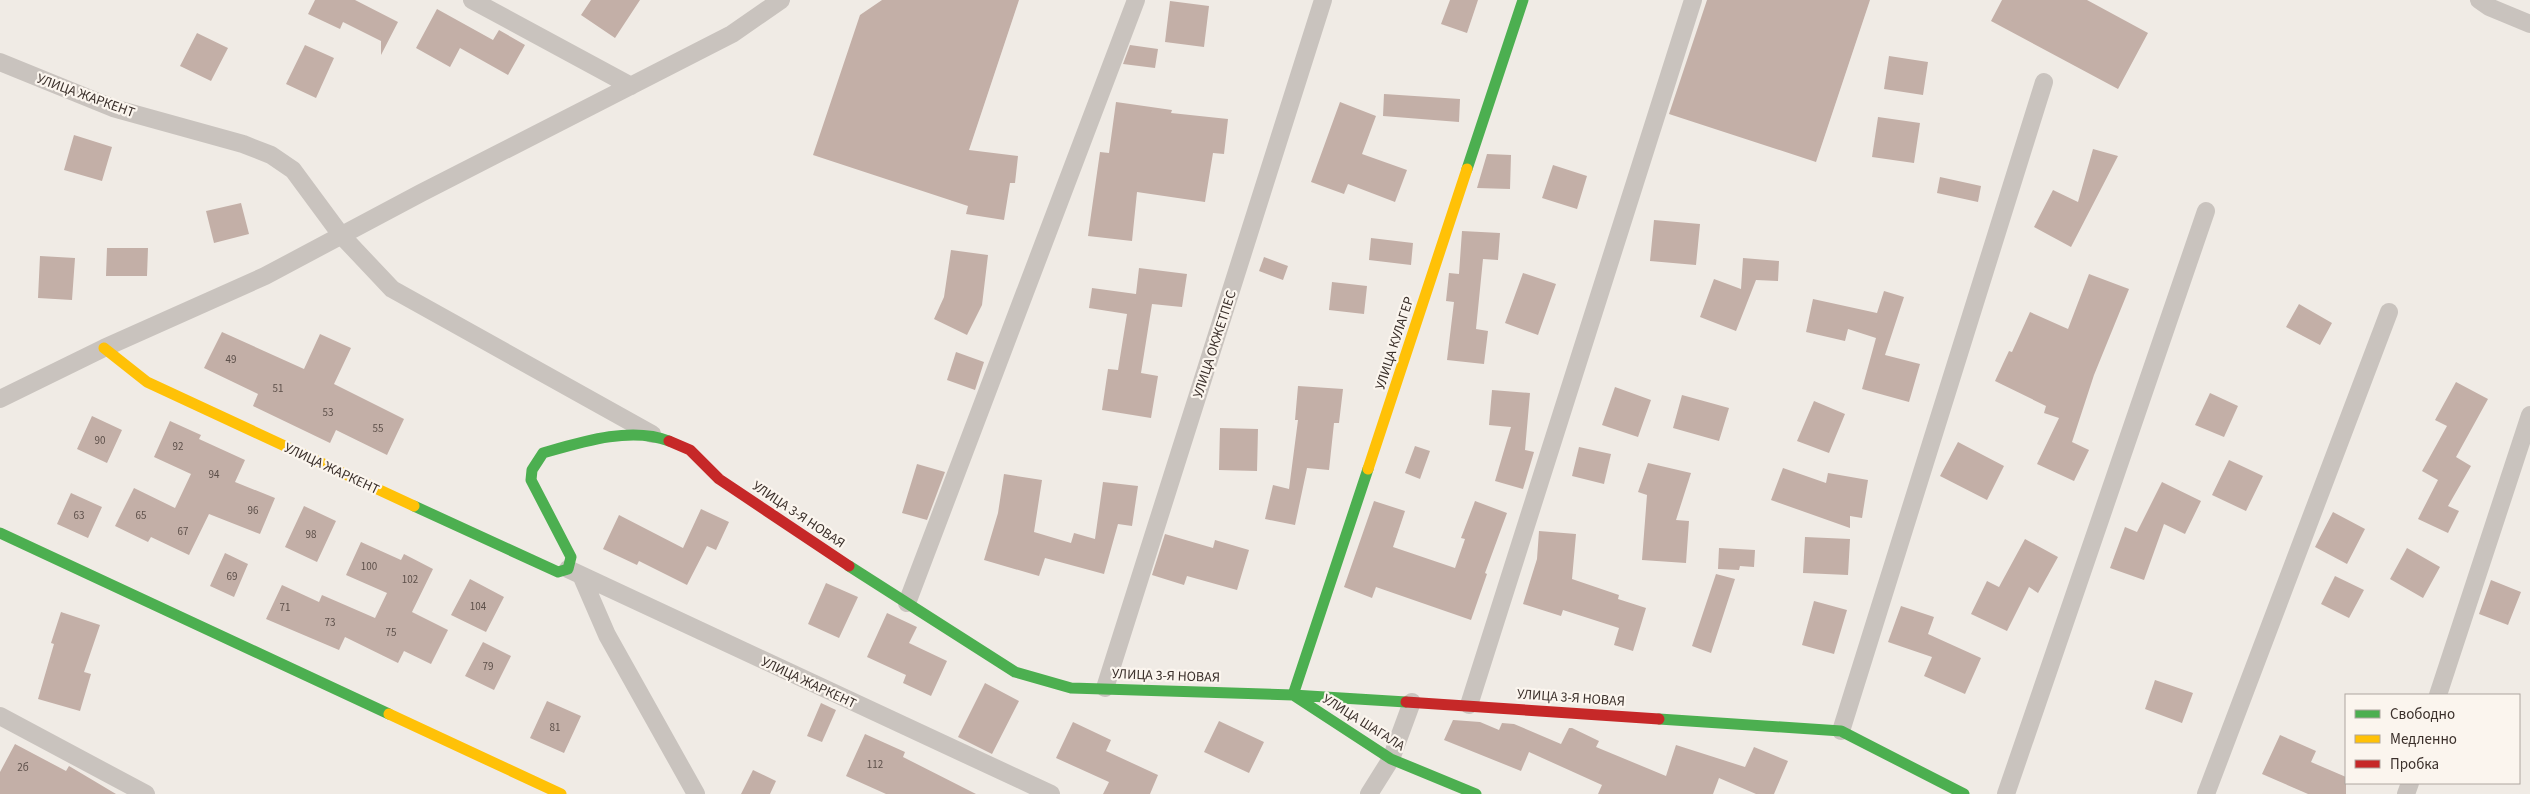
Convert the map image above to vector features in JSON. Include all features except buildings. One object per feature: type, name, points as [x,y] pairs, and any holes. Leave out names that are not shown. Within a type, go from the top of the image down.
[{"type":"street","points":[[472,0],[630,86]]},
{"type":"street","points":[[0,400],[104,348],[265,276],[732,34],[781,0]]},
{"type":"street","points":[[908,603],[1136,0]]},
{"type":"street","name":"УЛИЦА ОКЖЕТПЕС","points":[[1105,688],[1323,0]]},
{"type":"street","name":"УЛИЦА КУЛАГЕР","points":[[1293,695],[1523,0]]},
{"type":"street","points":[[1469,705],[1693,0]]},
{"type":"street","points":[[2479,0],[2489,7],[2530,24]]},
{"type":"street","name":"УЛИЦА ЖАРКЕНТ","points":[[0,62],[113,108],[244,144],[271,155],[293,170],[341,235],[392,289],[658,438]]},
{"type":"street","points":[[1841,731],[2044,82]]},
{"type":"street","points":[[2006,794],[2206,211]]},
{"type":"street","points":[[2206,794],[2389,312]]},
{"type":"street","name":"УЛИЦА ЖАРКЕНТ","points":[[104,348],[147,382],[558,572],[573,567],[1050,794]]},
{"type":"street","points":[[2438,694],[2530,415]]},
{"type":"street","name":"УЛИЦА 3-Я НОВАЯ","points":[[573,567],[531,480],[532,470],[543,453],[570,445],[630,435],[658,438],[690,450],[719,479],[1015,672],[1071,688],[1293,695],[1469,705],[1841,731],[1964,794]]},
{"type":"street","points":[[0,533],[561,794]]},
{"type":"street","points":[[573,567],[607,635],[696,794]]},
{"type":"street","name":"УЛИЦА ШАГАЛА","points":[[1293,695],[1391,759],[1476,794]]},
{"type":"street","points":[[1369,794],[1391,759],[1412,702]]},
{"type":"street","points":[[0,716],[146,794]]},
{"type":"traffic: fast","points":[[1467,169],[1523,0]]},
{"type":"traffic: fast","points":[[414,506],[558,572],[568,569],[571,557],[531,480],[532,470],[543,453],[590,440],[622,435],[639,435],[669,441]]},
{"type":"traffic: fast","points":[[1368,469],[1293,695],[1391,759],[1476,794]]},
{"type":"traffic: fast","points":[[0,533],[389,714]]},
{"type":"traffic: fast","points":[[849,566],[1015,672],[1071,688],[1293,695],[1406,702]]},
{"type":"traffic: fast","points":[[1659,719],[1841,731],[1964,794]]},
{"type":"traffic: slow","points":[[1368,469],[1467,169]]},
{"type":"traffic: slow","points":[[104,348],[147,382],[414,506]]},
{"type":"traffic: slow","points":[[389,714],[561,794]]},
{"type":"traffic: jam","points":[[669,441],[690,450],[719,479],[849,566]]},
{"type":"traffic: jam","points":[[1406,702],[1659,719]]}]
